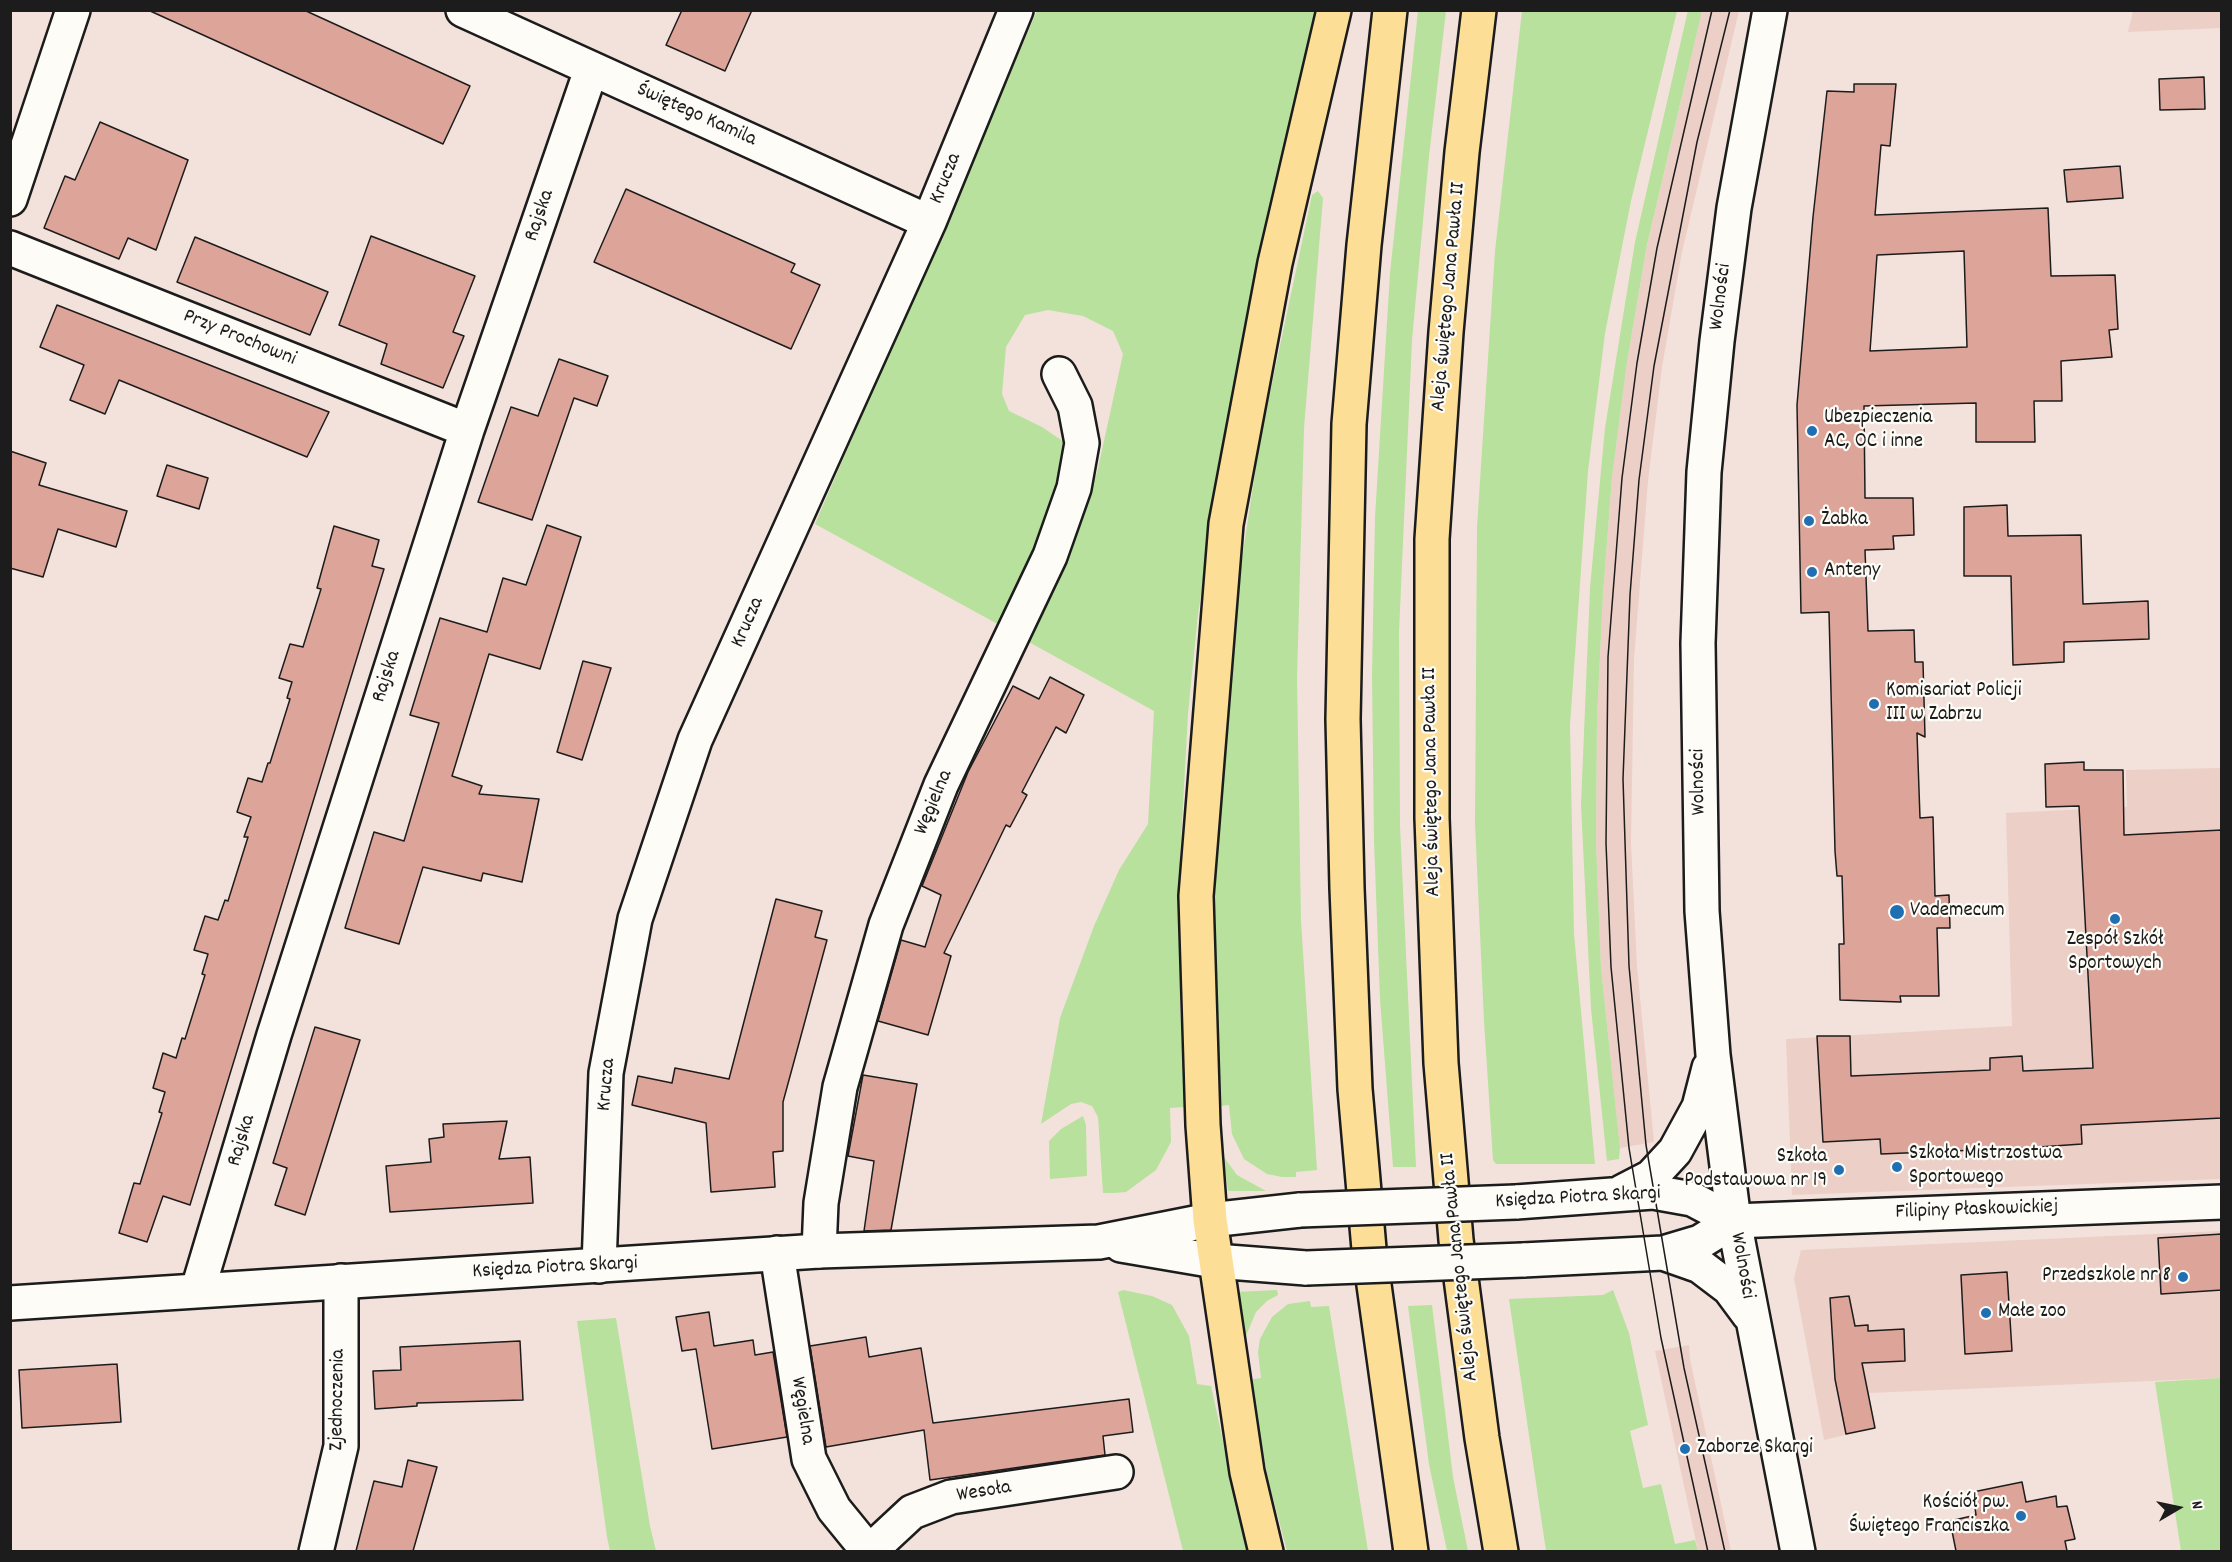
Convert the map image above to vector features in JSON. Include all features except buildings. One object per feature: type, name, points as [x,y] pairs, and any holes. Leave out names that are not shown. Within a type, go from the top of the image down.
[{"type":"main road","points":[[1266,1551],[1247,1472],[1210,1220],[1203,1125],[1196,896],[1226,524],[1275,263],[1334,10]]},
{"type":"main road","points":[[1390,10],[1364,245],[1349,424],[1343,719],[1356,1100],[1369,1249],[1411,1551]]},
{"type":"main road","name":"Aleja świętego Jana Pawła II","points":[[1479,10],[1460,174],[1432,539],[1432,818],[1441,1063],[1456,1240],[1482,1438],[1501,1551]]},
{"type":"street","points":[[10,199],[73,10]]},
{"type":"street","name":"Świętego Kamila","points":[[463,10],[929,222]]},
{"type":"street","name":"Krucza","points":[[599,1266],[606,1073],[635,919],[696,740],[929,222],[1016,10]]},
{"type":"street","name":"Wolności","points":[[1770,10],[1734,208],[1717,341],[1704,472],[1698,643],[1702,911],[1713,1055],[1734,1221],[1750,1317],[1798,1551]]},
{"type":"street","name":"Rajska","points":[[198,1289],[274,1035],[467,430],[591,70]]},
{"type":"street","name":"Przy Prochowni","points":[[10,248],[467,430]]},
{"type":"street","name":"Węgielna","points":[[819,1251],[821,1203],[840,1087],[886,925],[941,785],[1050,556],[1074,488],[1082,443],[1075,406],[1059,374]]},
{"type":"street","points":[[1612,1196],[1651,1177],[1675,1151],[1699,1107],[1713,1055]]},
{"type":"street","name":"Księdza Piotra Skargi","points":[[10,1303],[777,1253],[1099,1242],[1210,1220],[1300,1210],[1516,1202],[1653,1192],[1692,1199],[1734,1221]]},
{"type":"street","name":"Filipiny Płaskowickiej","points":[[1734,1221],[2222,1202]]},
{"type":"street","name":"Księdza Piotra Skargi","points":[[1099,1242],[1215,1261],[1306,1268],[1663,1253],[1700,1242],[1734,1221]]},
{"type":"street","name":"Węgielna","points":[[777,1253],[809,1459],[834,1509],[869,1551]]},
{"type":"street","points":[[1663,1253],[1700,1266],[1730,1288],[1750,1317]]},
{"type":"street","name":"Zjednoczenia","points":[[316,1551],[341,1446],[341,1281]]},
{"type":"street","name":"Wesoła","points":[[869,1551],[912,1512],[951,1497],[1116,1472]]},
{"type":"shaded area","points":[[1702,11],[1739,11],[1682,252],[1662,367],[1648,481],[1634,659],[1631,843],[1637,966],[1654,1142],[1620,1148],[1601,968],[1596,843],[1597,718],[1603,594],[1612,477],[1627,362],[1647,246]]},
{"type":"shaded area","points":[[2133,11],[2221,11],[2221,28],[2128,32]]},
{"type":"shaded area","name":"Zespół Szkół Sportowych","points":[[2221,768],[2221,1179],[1792,1195],[1786,1039],[2012,1026],[2006,813],[2127,807],[2126,770]]},
{"type":"shaded area","points":[[2221,1231],[2221,1378],[1869,1393],[1875,1428],[1824,1440],[1794,1278],[1801,1250]]},
{"type":"shaded area","points":[[1689,1345],[1690,1359],[1731,1551],[1698,1551],[1655,1351]]},
{"type":"green space","points":[[1688,10],[1702,11],[1647,245],[1627,362],[1612,477],[1603,594],[1597,718],[1596,843],[1601,968],[1620,1148],[1619,1159],[1607,1161],[1591,1009],[1581,805],[1590,588],[1605,428],[1635,242]]},
{"type":"green space","points":[[1037,11],[1317,11],[1232,397],[1198,614],[1188,713],[1180,860],[1180,1004],[1185,1107],[1170,1108],[1171,1142],[1156,1170],[1126,1192],[1114,1193],[1103,1193],[1098,1117],[1092,1106],[1081,1102],[1071,1104],[1041,1124],[1060,1018],[1094,926],[1119,870],[1148,824],[1154,711],[1027,641],[1097,473],[1123,354],[1113,331],[1083,316],[1048,310],[1025,315],[1006,347],[1002,394],[1009,411],[1042,427],[1064,442],[1068,456],[1062,495],[1003,627],[815,524]]},
{"type":"green space","points":[[1418,11],[1446,11],[1429,156],[1412,340],[1399,632],[1400,826],[1416,1167],[1393,1167],[1380,999],[1374,841],[1372,675],[1375,517],[1390,273]]},
{"type":"green space","points":[[1522,11],[1677,11],[1631,201],[1605,333],[1588,471],[1570,725],[1574,934],[1595,1164],[1496,1164],[1493,1160],[1484,1021],[1475,823],[1477,527],[1495,251]]},
{"type":"green space","points":[[1318,191],[1323,198],[1304,428],[1297,677],[1301,921],[1317,1170],[1296,1172],[1296,1177],[1282,1177],[1267,1174],[1244,1159],[1232,1134],[1229,1105],[1220,1106],[1214,936],[1218,792],[1233,618],[1260,440],[1312,195]]},
{"type":"green space","points":[[1083,1116],[1086,1125],[1087,1176],[1050,1179],[1049,1141],[1061,1129]]},
{"type":"green space","points":[[1223,1156],[1237,1175],[1266,1191],[1228,1191]]},
{"type":"green space","points":[[1123,1290],[1152,1296],[1172,1305],[1189,1336],[1197,1384],[1211,1386],[1247,1551],[1183,1551],[1118,1292]]},
{"type":"green space","points":[[1277,1290],[1278,1295],[1267,1301],[1256,1312],[1243,1343],[1236,1292]]},
{"type":"green space","points":[[1613,1290],[1629,1333],[1648,1425],[1630,1431],[1643,1488],[1661,1484],[1675,1544],[1695,1540],[1698,1551],[1546,1551],[1509,1299],[1603,1295]]},
{"type":"green space","points":[[1310,1301],[1311,1307],[1329,1306],[1368,1551],[1287,1551],[1268,1479],[1249,1380],[1261,1378],[1258,1352],[1260,1339],[1272,1317],[1288,1304]]},
{"type":"green space","points":[[1432,1305],[1453,1477],[1468,1551],[1447,1551],[1429,1464],[1408,1306]]},
{"type":"green space","points":[[616,1318],[656,1551],[610,1551],[607,1537],[577,1321]]},
{"type":"green space","points":[[2221,1378],[2221,1551],[2181,1551],[2155,1382]]},
{"type":"tram line","points":[[1708,1552],[1661,1338],[1629,1148],[1611,967],[1606,843],[1608,657],[1622,478],[1637,363],[1657,248],[1712,10]]},
{"type":"tram line","points":[[1725,1552],[1684,1368],[1646,1145],[1629,966],[1623,779],[1630,595],[1639,480],[1654,366],[1697,142],[1730,10]]},
{"type":"place","name":"Ubezpieczenia AC, OC i inne","points":[[1812,431]]},
{"type":"place","name":"Żabka","points":[[1809,521]]},
{"type":"place","name":"Anteny","points":[[1812,572]]},
{"type":"place","name":"Komisariat Policji III w Zabrzu","points":[[1874,704]]},
{"type":"place","name":"Vademecum","points":[[1897,912]]},
{"type":"place","name":"Zespół Szkół Sportowych","points":[[2115,919]]},
{"type":"place","name":"Szkoła Mistrzostwa Sportowego","points":[[1897,1167]]},
{"type":"place","name":"Szkoła Podstawowa nr 19","points":[[1839,1170]]},
{"type":"place","name":"Przedszkole nr 8","points":[[2183,1277]]},
{"type":"place","name":"Małe zoo","points":[[1986,1313]]},
{"type":"place","name":"Zaborze Skargi","points":[[1685,1449]]},
{"type":"place","name":"Kościół pw. Świętego Franciszka","points":[[2021,1516]]}]
